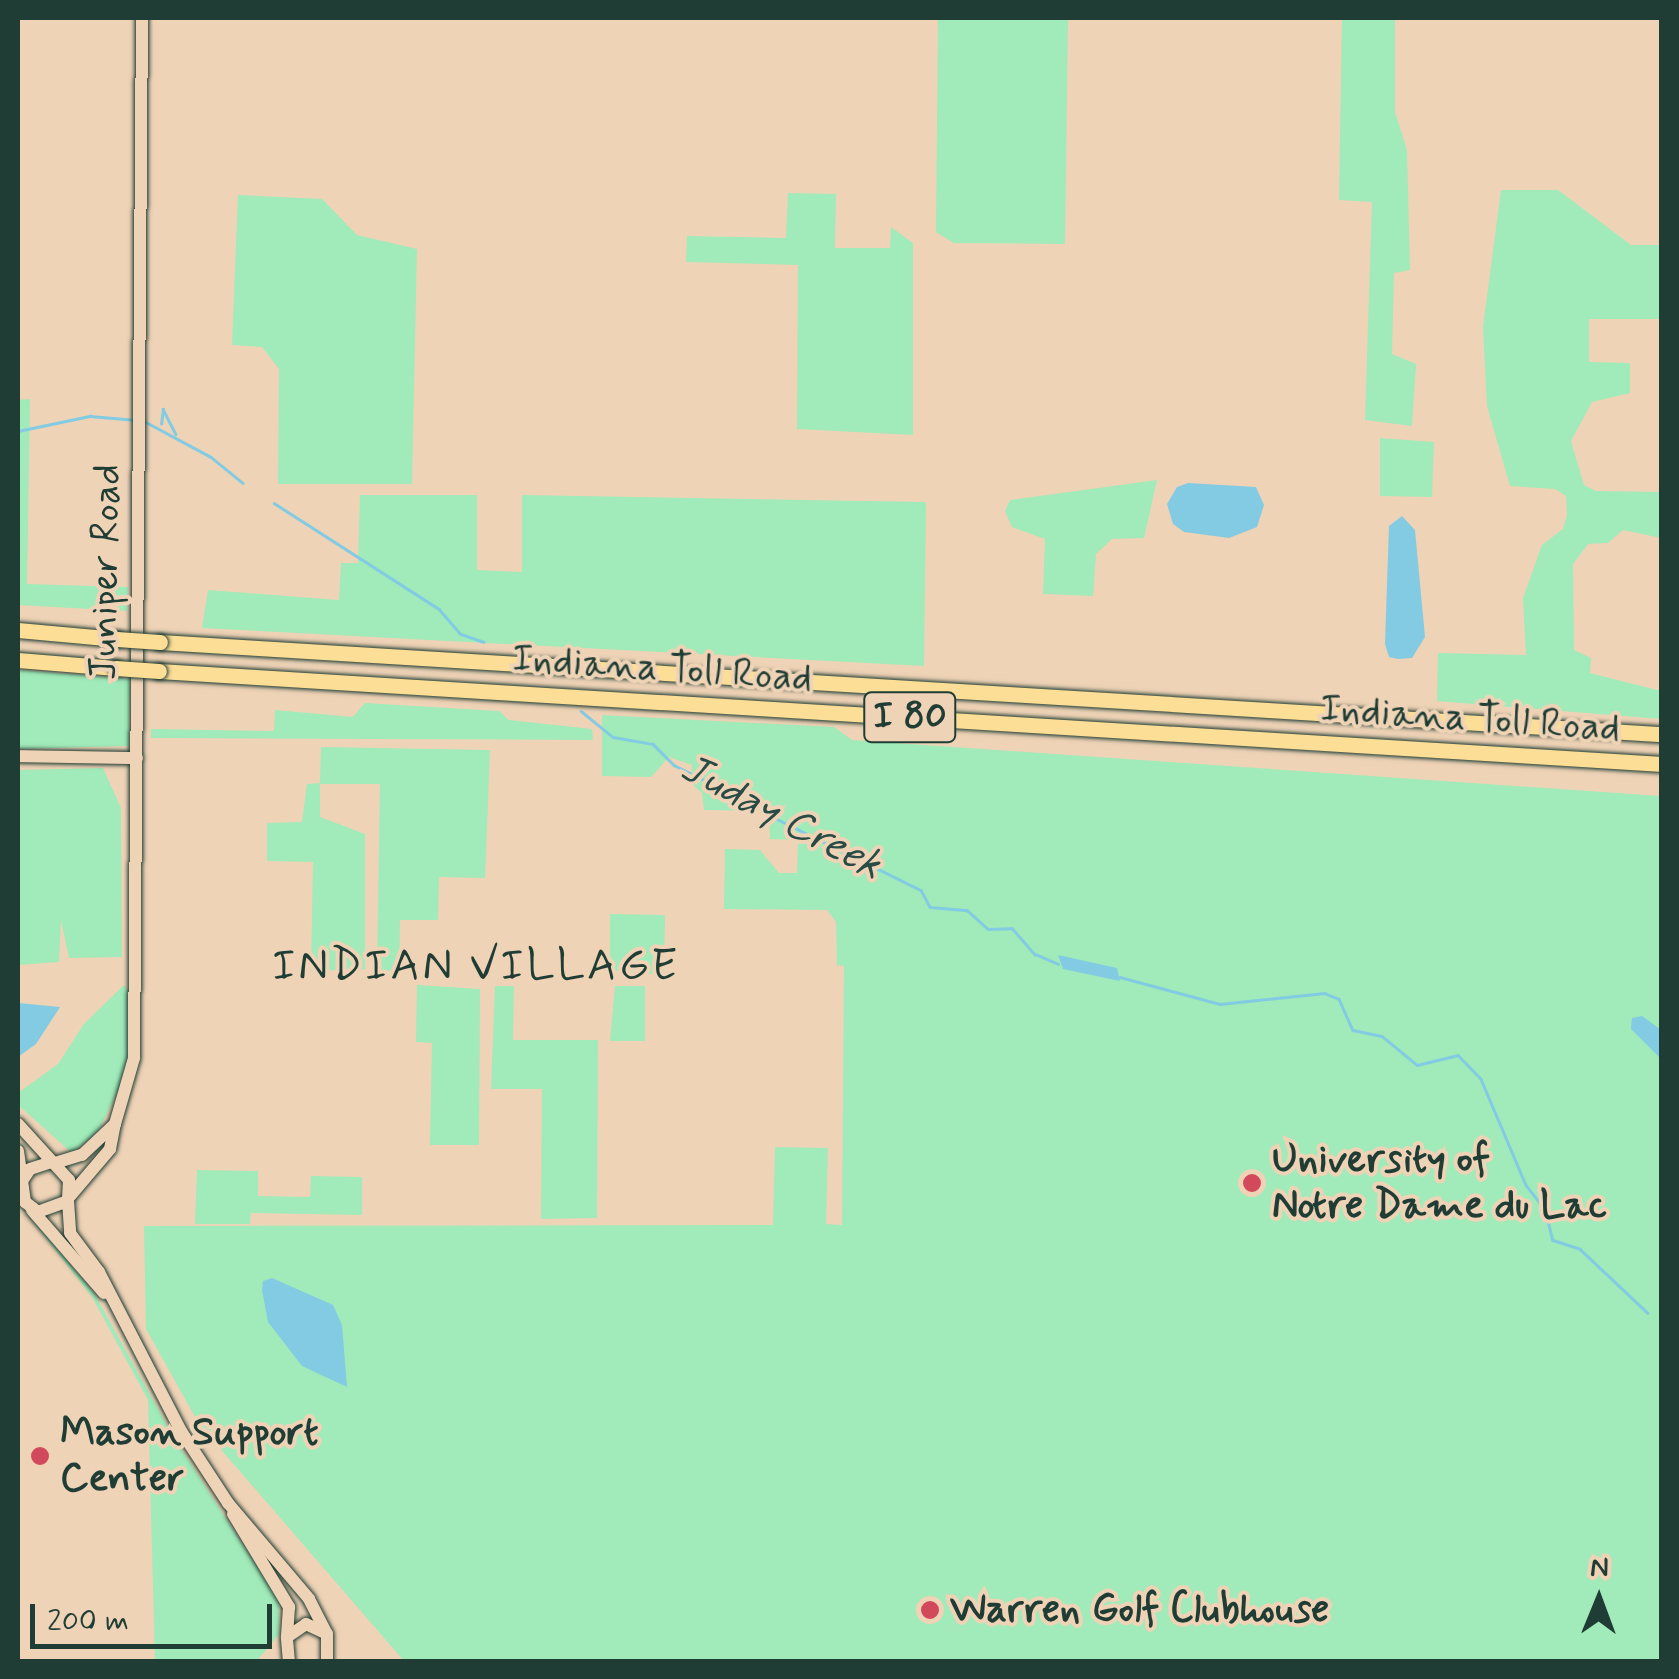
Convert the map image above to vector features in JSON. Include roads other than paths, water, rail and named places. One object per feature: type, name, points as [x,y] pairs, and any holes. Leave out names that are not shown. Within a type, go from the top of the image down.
[{"type":"highway","name":"Indiana Toll Road","points":[[18,630],[160,642],[1662,734]]},
{"type":"highway","name":"Indiana Toll Road","points":[[18,660],[1662,764]]},
{"type":"street","name":"Juniper Road","points":[[69,1198],[110,1149],[134,1058],[142,18]]},
{"type":"street","points":[[18,756],[137,758]]},
{"type":"street","points":[[18,1124],[69,1180],[70,1233],[288,1606],[289,1662]]},
{"type":"street","points":[[22,1181],[30,1169],[82,1155],[115,1124]]},
{"type":"street","points":[[18,1152],[30,1208],[108,1297]]},
{"type":"street","points":[[30,1208],[47,1212],[69,1198]]},
{"type":"street","points":[[228,1503],[309,1600],[328,1634],[330,1659]]},
{"type":"street","points":[[287,1637],[306,1624],[328,1634]]},
{"type":"water","points":[[1188,483],[1256,487],[1264,505],[1257,527],[1229,538],[1184,532],[1173,524],[1167,504],[1177,487]]},
{"type":"water","points":[[1402,516],[1415,530],[1425,637],[1412,658],[1398,659],[1389,657],[1385,644],[1389,526]]},
{"type":"water","points":[[1058,955],[1117,968],[1120,981],[1063,969]]},
{"type":"water","points":[[18,1003],[60,1007],[36,1044],[18,1057]]},
{"type":"water","points":[[1642,1016],[1661,1030],[1661,1059],[1631,1029],[1632,1018]]},
{"type":"water","points":[[272,1278],[333,1305],[342,1325],[347,1387],[302,1366],[268,1322],[262,1290],[263,1281]]},
{"type":"waterway","name":"Juday Creek","points":[[161,424],[163,409],[176,434]]},
{"type":"waterway","name":"Juday Creek","points":[[18,431],[90,416],[136,420]]},
{"type":"waterway","name":"Juday Creek","points":[[144,421],[211,457],[243,483]]},
{"type":"waterway","name":"Juday Creek","points":[[274,503],[439,609],[461,634],[484,642]]},
{"type":"waterway","name":"Juday Creek","points":[[581,711],[613,737],[653,744],[674,765],[722,789],[746,791],[765,813],[921,890],[930,907],[967,910],[988,929],[1012,928],[1035,954],[1058,964]]},
{"type":"waterway","name":"Juday Creek","points":[[1120,977],[1220,1004],[1324,993],[1339,999],[1353,1030],[1382,1036],[1417,1065],[1458,1055],[1481,1079],[1526,1185],[1545,1209],[1553,1240],[1580,1249],[1648,1313]]},
{"type":"place","name":"University of Notre Dame du Lac","points":[[1252,1183]]},
{"type":"place","name":"Mason Support Center","points":[[40,1456]]},
{"type":"place","name":"Warren Golf Clubhouse","points":[[930,1610]]},
{"type":"district","name":"INDIAN VILLAGE","points":[[476,967]]}]
